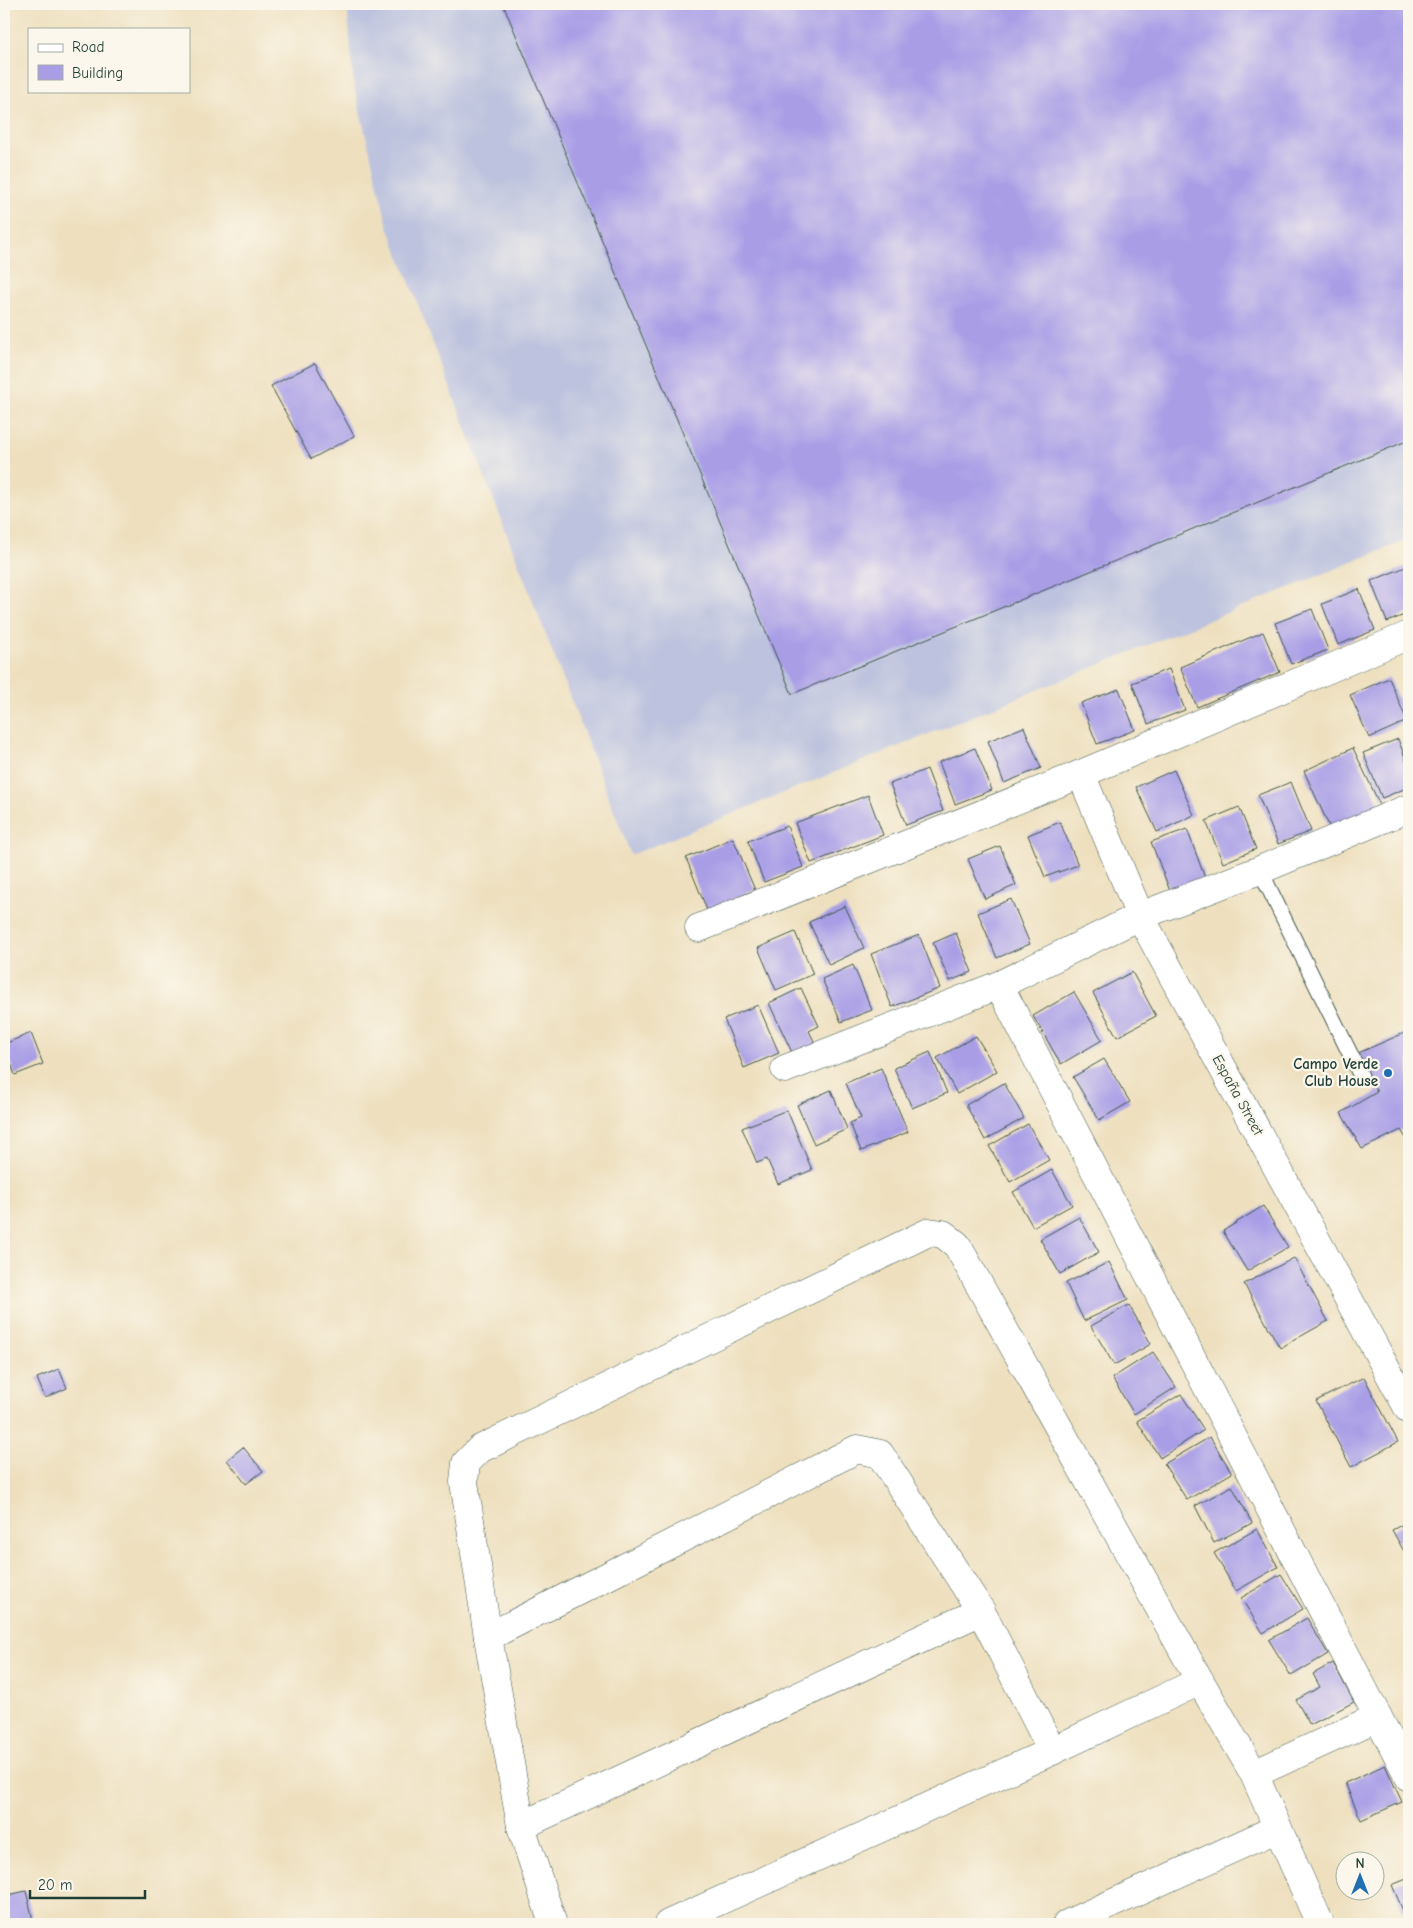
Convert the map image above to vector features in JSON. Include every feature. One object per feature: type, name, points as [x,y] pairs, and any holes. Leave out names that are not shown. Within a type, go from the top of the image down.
[{"type":"street","points":[[699,928],[1081,774],[1409,635]]},
{"type":"street","name":"España Street","points":[[1081,774],[1140,916],[1409,1410]]},
{"type":"street","points":[[785,1069],[999,985],[1140,916],[1260,870],[1409,808]]},
{"type":"street","points":[[999,985],[1409,1778]]},
{"type":"street","points":[[553,1924],[522,1826],[488,1637],[464,1482],[466,1463],[480,1449],[929,1232],[943,1234],[958,1245],[1200,1681],[1254,1774],[1320,1924]]},
{"type":"street","points":[[488,1637],[857,1449],[880,1454],[981,1610],[1052,1751]]},
{"type":"street","points":[[522,1826],[981,1610]]},
{"type":"street","points":[[668,1924],[1052,1751],[1200,1681]]},
{"type":"street","points":[[1254,1774],[1378,1717]]},
{"type":"street","points":[[1067,1924],[1278,1828]]},
{"type":"lane","points":[[1260,870],[1361,1076]]},
{"type":"shaded area","points":[[347,4],[1409,4],[1409,539],[631,855],[388,227],[354,86]]},
{"type":"building","points":[[503,4],[1409,4],[1409,440],[792,694]]},
{"type":"building","points":[[315,363],[354,436],[311,459],[271,386]]},
{"type":"building","points":[[1408,566],[1409,613],[1387,622],[1371,581]]},
{"type":"building","points":[[1359,589],[1375,630],[1338,645],[1322,604]]},
{"type":"building","points":[[1312,609],[1328,650],[1291,664],[1275,623]]},
{"type":"building","points":[[1263,632],[1280,672],[1197,707],[1180,667]]},
{"type":"building","points":[[1169,669],[1185,710],[1148,724],[1132,683]]},
{"type":"building","points":[[1389,678],[1407,721],[1369,738],[1350,695]]},
{"type":"building","points":[[1119,689],[1135,730],[1097,744],[1081,703]]},
{"type":"building","points":[[1024,727],[1041,768],[1004,783],[988,741]]},
{"type":"building","points":[[1398,739],[1409,768],[1409,787],[1382,798],[1363,753]]},
{"type":"building","points":[[975,748],[992,790],[955,804],[939,762]]},
{"type":"building","points":[[1353,748],[1380,805],[1330,828],[1304,771]]},
{"type":"building","points":[[927,769],[943,811],[906,825],[890,784]]},
{"type":"building","points":[[1174,770],[1194,815],[1157,832],[1136,787]]},
{"type":"building","points":[[1291,782],[1311,831],[1278,844],[1258,795]]},
{"type":"building","points":[[868,795],[883,835],[811,863],[795,823]]},
{"type":"building","points":[[1239,807],[1256,849],[1223,863],[1206,821]]},
{"type":"building","points":[[1060,822],[1078,865],[1045,877],[1028,835]]},
{"type":"building","points":[[787,826],[803,867],[764,882],[748,841]]},
{"type":"building","points":[[1187,829],[1205,878],[1170,891],[1151,842]]},
{"type":"building","points":[[733,838],[755,890],[707,910],[686,858]]},
{"type":"building","points":[[1000,846],[1016,885],[985,899],[968,859]]},
{"type":"building","points":[[1011,899],[1030,944],[997,958],[978,913]]},
{"type":"building","points":[[845,906],[864,948],[829,965],[809,922]]},
{"type":"building","points":[[795,932],[813,974],[776,990],[758,948]]},
{"type":"building","points":[[956,933],[972,972],[950,981],[933,943]]},
{"type":"building","points":[[919,935],[940,988],[892,1007],[871,954]]},
{"type":"building","points":[[853,965],[872,1010],[841,1022],[822,979]]},
{"type":"building","points":[[1132,972],[1156,1016],[1117,1037],[1093,993]]},
{"type":"building","points":[[801,988],[819,1026],[809,1031],[818,1049],[795,1059],[769,1003]]},
{"type":"building","points":[[1074,992],[1102,1040],[1061,1064],[1033,1016]]},
{"type":"building","points":[[758,1005],[779,1053],[744,1068],[724,1019]]},
{"type":"building","name":"Campo Verde Club House","points":[[1409,1031],[1409,1143],[1401,1130],[1362,1149],[1341,1113],[1377,1092],[1358,1053]]},
{"type":"building","points":[[31,1033],[43,1064],[15,1075],[4,1044]]},
{"type":"building","points":[[976,1036],[997,1071],[957,1094],[937,1058]]},
{"type":"building","points":[[930,1052],[947,1093],[912,1108],[894,1068]]},
{"type":"building","points":[[1104,1059],[1130,1102],[1099,1120],[1073,1077]]},
{"type":"building","points":[[881,1068],[908,1132],[861,1151],[850,1123],[861,1118],[846,1083]]},
{"type":"building","points":[[1004,1083],[1024,1118],[985,1140],[966,1105]]},
{"type":"building","points":[[831,1090],[847,1129],[814,1144],[797,1105]]},
{"type":"building","points":[[787,1110],[812,1170],[778,1184],[767,1159],[757,1163],[742,1128]]},
{"type":"building","points":[[1028,1124],[1049,1160],[1010,1182],[989,1146]]},
{"type":"building","points":[[1052,1170],[1072,1205],[1033,1227],[1013,1192]]},
{"type":"building","points":[[1263,1206],[1288,1247],[1247,1271],[1223,1231]]},
{"type":"building","points":[[1079,1217],[1099,1252],[1060,1274],[1040,1239]]},
{"type":"building","points":[[1294,1258],[1328,1321],[1280,1348],[1244,1284]]},
{"type":"building","points":[[1109,1262],[1128,1300],[1084,1321],[1066,1283]]},
{"type":"building","points":[[1129,1305],[1151,1344],[1114,1365],[1091,1326]]},
{"type":"building","points":[[1153,1352],[1176,1387],[1134,1414],[1112,1378]]},
{"type":"building","points":[[59,1369],[67,1388],[45,1398],[37,1378]]},
{"type":"building","points":[[1364,1377],[1398,1442],[1351,1467],[1316,1401]]},
{"type":"building","points":[[1181,1394],[1204,1430],[1160,1458],[1137,1421]]},
{"type":"building","points":[[1210,1437],[1232,1473],[1187,1500],[1164,1464]]},
{"type":"building","points":[[243,1447],[263,1471],[246,1484],[227,1460]]},
{"type":"building","points":[[1232,1486],[1252,1523],[1214,1543],[1195,1506]]},
{"type":"building","points":[[1409,1521],[1409,1560],[1392,1530]]},
{"type":"building","points":[[1257,1529],[1278,1567],[1236,1591],[1214,1553]]},
{"type":"building","points":[[1281,1574],[1303,1609],[1263,1633],[1241,1598]]},
{"type":"building","points":[[1307,1618],[1328,1654],[1291,1676],[1269,1640]]},
{"type":"building","points":[[1333,1663],[1354,1702],[1310,1725],[1296,1700],[1320,1687],[1313,1674]]},
{"type":"building","points":[[1385,1765],[1402,1802],[1361,1820],[1345,1783]]},
{"type":"building","points":[[1409,1878],[1409,1919],[1407,1920],[1392,1885]]},
{"type":"building","points":[[26,1891],[34,1924],[4,1924],[4,1896]]},
{"type":"place","name":"Campo Verde Club House","points":[[1388,1073]]}]
